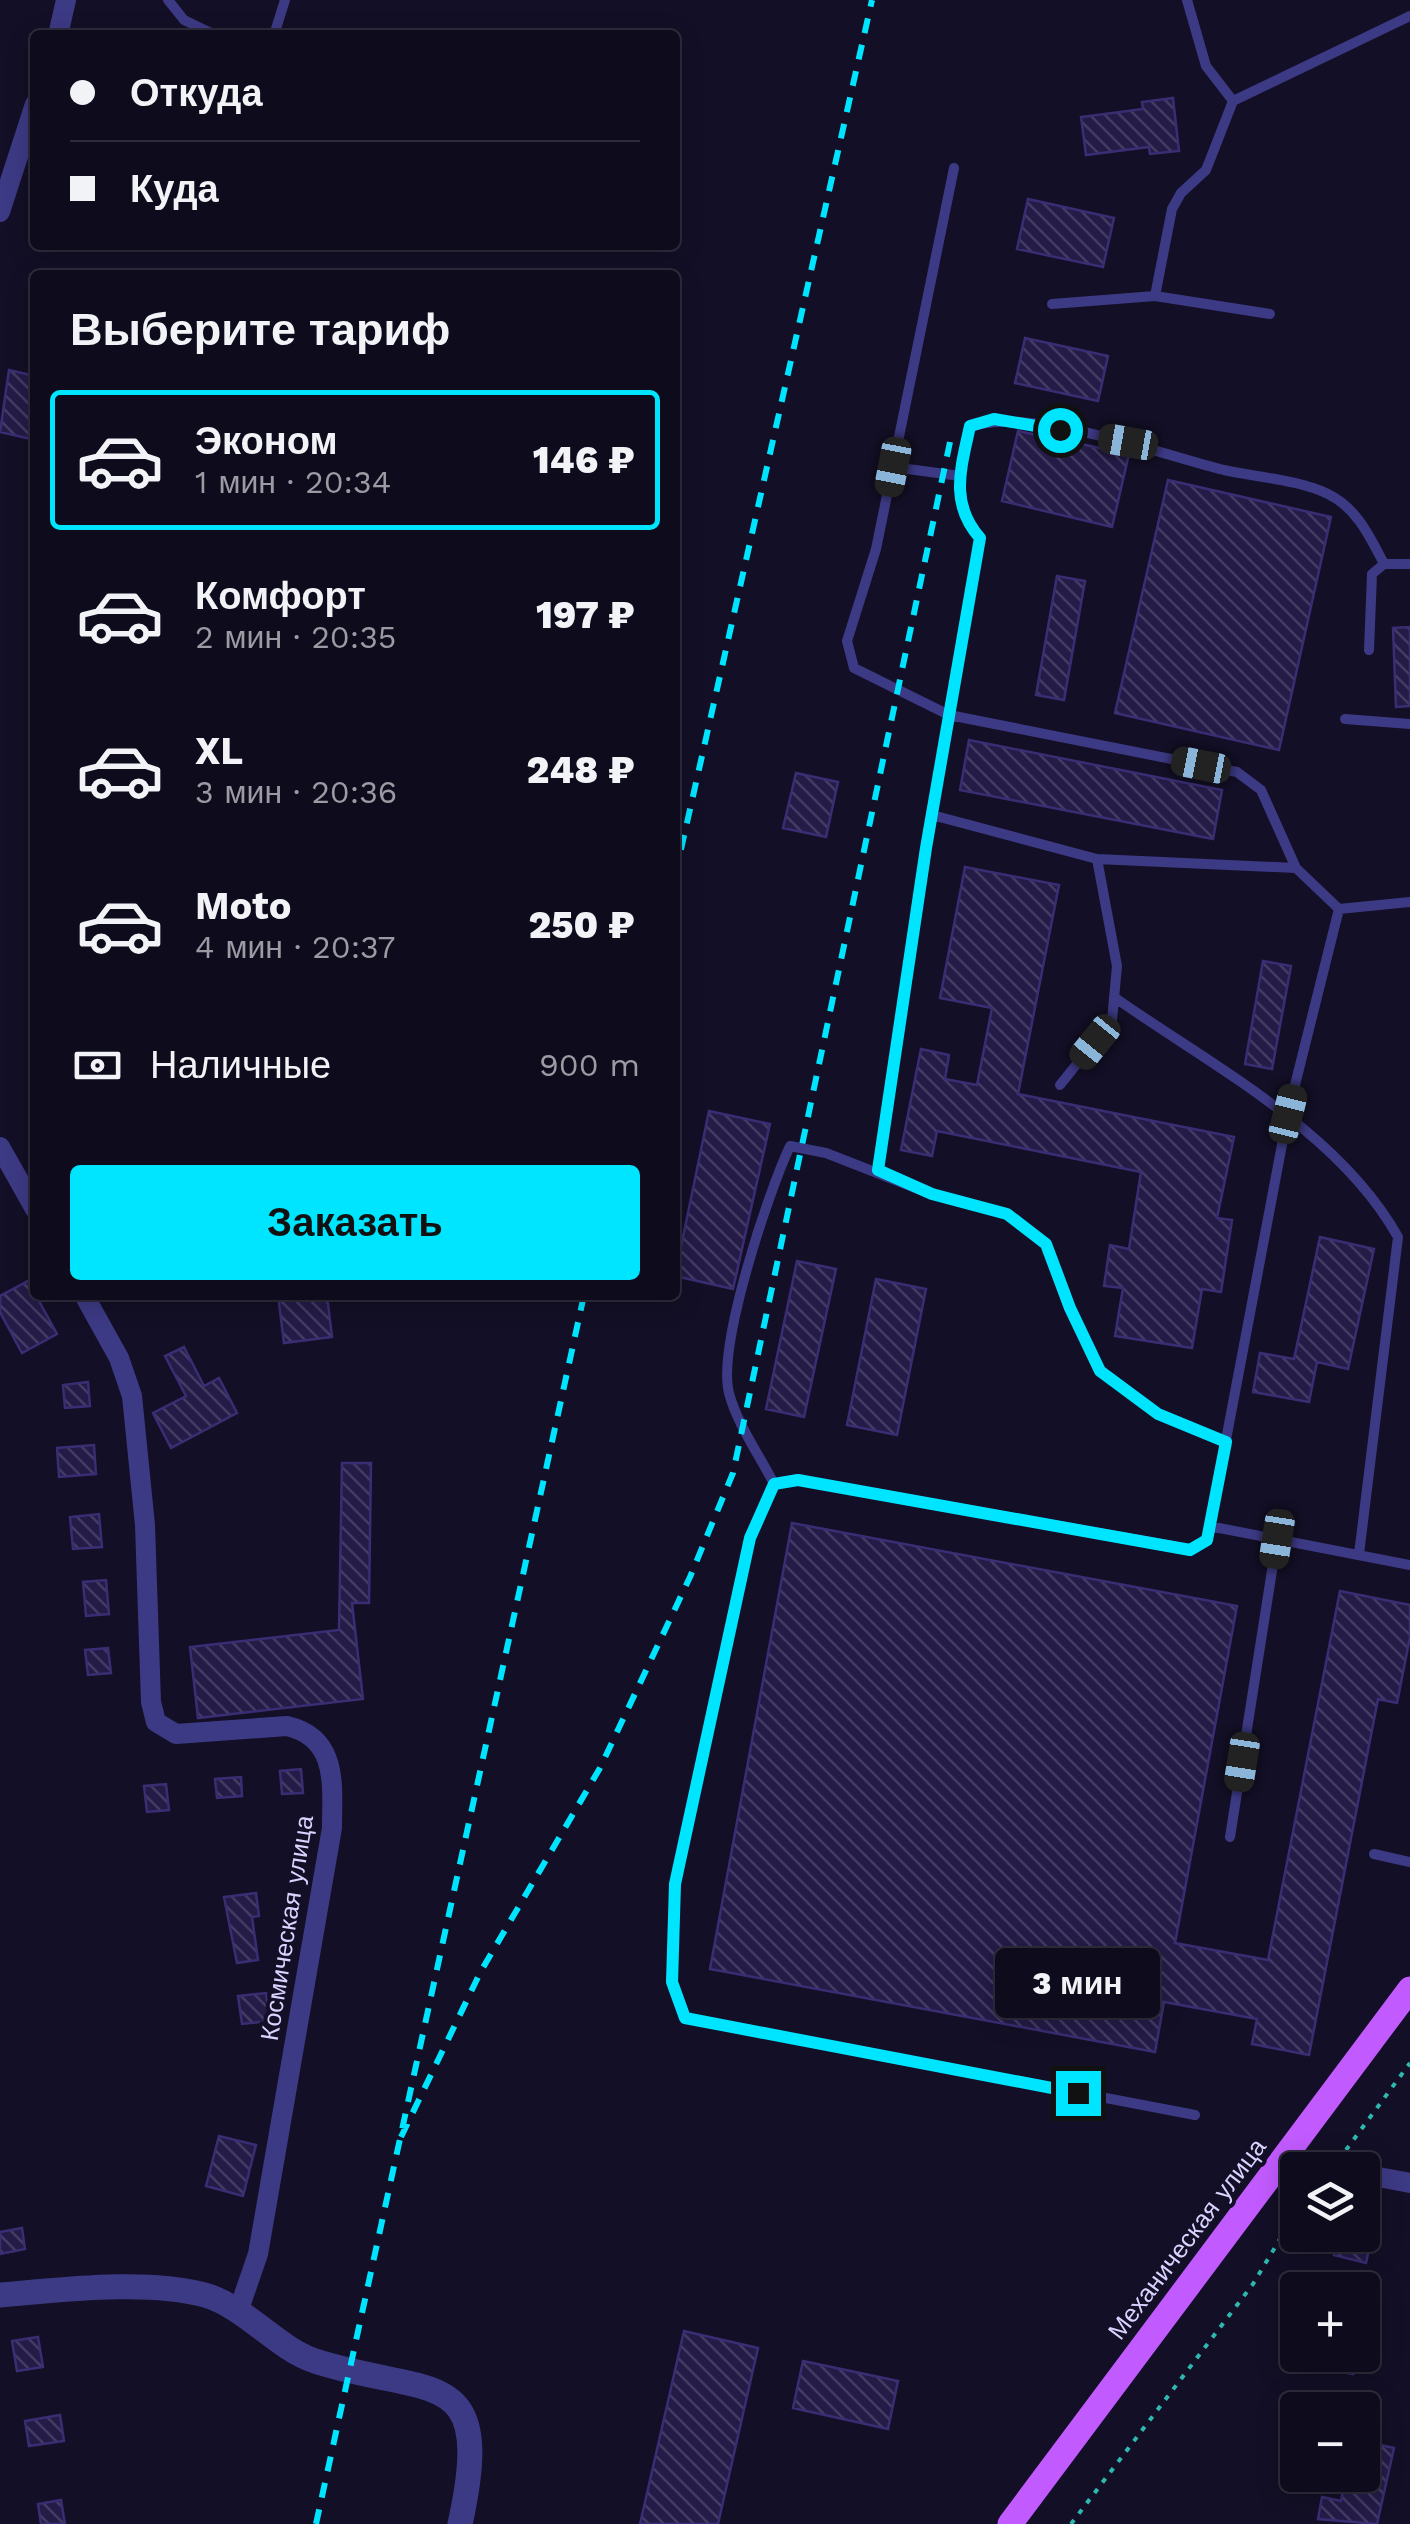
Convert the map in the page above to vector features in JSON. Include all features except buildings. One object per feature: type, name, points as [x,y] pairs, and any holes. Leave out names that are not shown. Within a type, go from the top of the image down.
[{"type":"main road","name":"Механическая улица","points":[[1290,2152],[1410,1989]]},
{"type":"main road","name":"Механическая улица","points":[[1010,2524],[1280,2165]]},
{"type":"street","points":[[59,30],[66,0]]},
{"type":"street","points":[[0,212],[30,119]]},
{"type":"street","points":[[0,1147],[30,1200]]},
{"type":"street","name":"Космическая улица","points":[[87,1300],[120,1358],[132,1396],[145,1525],[150,1702],[156,1722],[176,1734],[287,1726],[304,1730],[329,1756],[332,1771],[332,1828],[261,2235],[238,2312]]},
{"type":"street","points":[[1380,2177],[1410,2182]]},
{"type":"street","points":[[0,2295],[78,2289],[166,2290],[205,2295],[312,2360],[435,2388],[464,2418],[472,2470],[460,2524]]},
{"type":"lane","points":[[168,0],[184,20],[205,30]]},
{"type":"lane","points":[[276,30],[285,0]]},
{"type":"lane","points":[[1187,0],[1206,66],[1233,101]]},
{"type":"lane","points":[[1155,296],[1172,209],[1181,193],[1206,170],[1233,101],[1410,16]]},
{"type":"lane","points":[[954,168],[876,549],[847,641],[854,668],[949,715],[1237,772],[1261,790],[1296,868],[1339,908],[1410,902]]},
{"type":"lane","points":[[1052,304],[1155,296],[1270,314]]},
{"type":"lane","points":[[878,1170],[932,815],[980,538],[965,521],[958,488],[970,426],[994,419],[1128,442],[1174,458],[1328,494],[1362,520],[1384,564]]},
{"type":"lane","points":[[893,467],[960,476]]},
{"type":"lane","points":[[1370,650],[1372,574],[1384,564],[1410,564]]},
{"type":"lane","points":[[1345,720],[1410,724]]},
{"type":"lane","points":[[932,815],[1097,859],[1296,868]]},
{"type":"lane","points":[[1060,1085],[1112,1020],[1117,966],[1097,859]]},
{"type":"lane","points":[[774,1484],[798,1480],[1190,1550],[1207,1540],[1288,1114],[1339,908]]},
{"type":"lane","points":[[1114,998],[1288,1114],[1378,1201],[1398,1237],[1360,1554]]},
{"type":"lane","points":[[774,1484],[729,1396],[725,1367],[766,1198],[790,1146],[878,1170],[932,1194],[1007,1214],[1046,1244],[1100,1371],[1158,1414],[1226,1442]]},
{"type":"lane","points":[[774,1484],[750,1538],[675,1884],[672,1982],[685,2018],[1195,2116]]},
{"type":"lane","points":[[1210,1526],[1410,1565]]},
{"type":"lane","points":[[1230,1837],[1277,1539]]},
{"type":"lane","points":[[1374,1854],[1410,1862]]},
{"type":"path","points":[[1349,2152],[1410,2063]]},
{"type":"path","points":[[1071,2524],[1253,2284],[1280,2239]]},
{"type":"railway","points":[[680,854],[872,0]]},
{"type":"railway","points":[[401,2137],[481,1971],[600,1768],[690,1577],[733,1473],[950,442]]},
{"type":"railway","points":[[316,2524],[583,1300]]},
{"type":"route","points":[[1060,430],[994,419],[970,426],[958,488],[965,521],[980,538],[926,848],[878,1170],[932,1194],[1007,1214],[1046,1244],[1100,1371],[1158,1414],[1226,1442],[1207,1540],[1190,1550],[798,1480],[774,1484],[750,1538],[675,1884],[672,1982],[685,2018],[1078,2093]]}]
